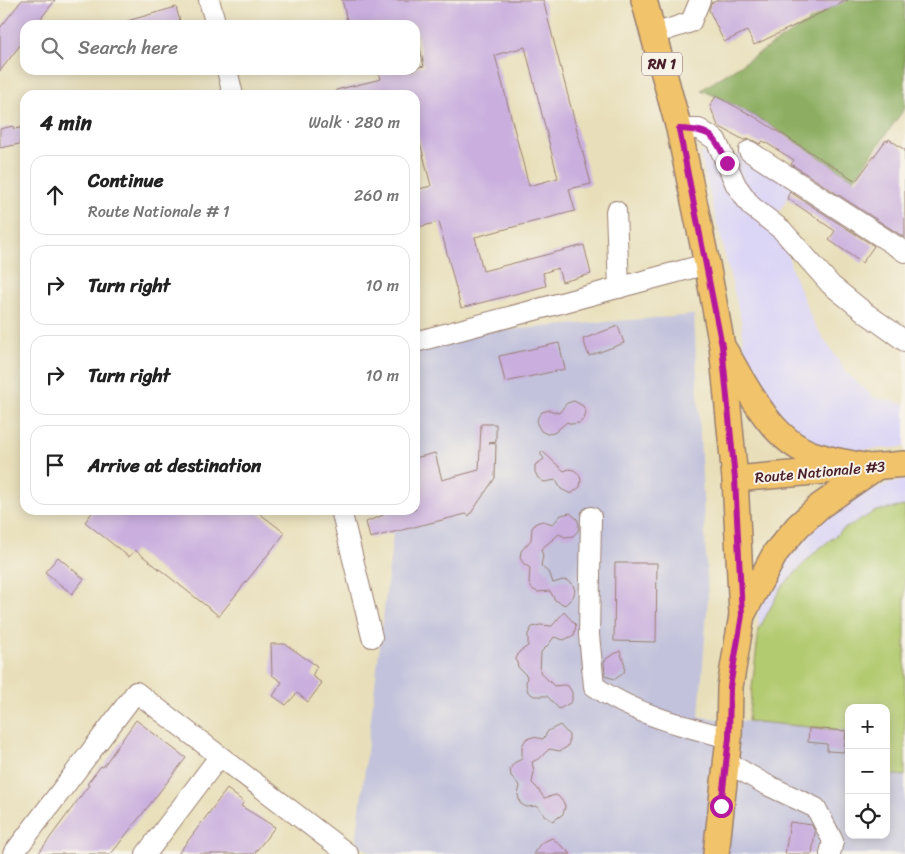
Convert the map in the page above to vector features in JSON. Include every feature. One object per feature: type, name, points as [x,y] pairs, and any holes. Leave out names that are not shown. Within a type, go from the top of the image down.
[{"type":"main road","name":"RN 1","points":[[644,0],[679,129],[707,264],[722,346],[735,479],[742,615],[730,687],[727,749],[716,854]]},
{"type":"main road","points":[[722,346],[766,418],[792,444],[810,454],[827,459],[875,468]]},
{"type":"main road","name":"Route Nationale #3","points":[[735,479],[905,464]]},
{"type":"main road","points":[[742,615],[776,552],[798,526],[820,506],[875,468]]},
{"type":"street","points":[[209,0],[215,20]]},
{"type":"street","points":[[654,34],[691,22],[700,0]]},
{"type":"street","points":[[228,75],[233,90]]},
{"type":"street","points":[[679,129],[699,130],[716,140],[736,185],[751,206],[782,230],[831,286],[905,341]]},
{"type":"street","points":[[749,151],[905,252]]},
{"type":"street","points":[[616,211],[619,288]]},
{"type":"street","points":[[420,341],[707,264]]},
{"type":"street","points":[[342,515],[372,637]]},
{"type":"street","points":[[590,517],[589,635],[594,686],[610,698],[679,726],[727,749],[765,784],[816,808],[832,841],[830,854]]},
{"type":"street","points":[[13,854],[136,692],[348,854]]},
{"type":"street","points":[[146,854],[219,757]]},
{"type":"shaded area","points":[[708,151],[721,162],[743,152],[794,187],[770,229],[785,245],[793,273],[814,324],[846,372],[874,397],[905,404],[905,447],[843,451],[800,440],[749,382],[743,353],[742,324],[700,154]]},
{"type":"shaded area","points":[[694,315],[708,598],[699,717],[845,731],[845,839],[890,839],[890,774],[905,776],[905,854],[373,854],[356,843],[395,515],[420,515],[420,337]]},
{"type":"shaded area","points":[[905,480],[905,506],[876,511],[844,529],[816,551],[759,629],[758,614],[763,591],[779,565],[825,515],[842,502],[892,482]]},
{"type":"green space","points":[[843,0],[905,0],[905,108],[854,179],[760,119],[721,98],[701,90]]},
{"type":"green space","points":[[905,506],[905,776],[890,774],[890,704],[845,704],[845,731],[748,721],[759,629],[781,588],[816,551],[844,529],[876,511]]},
{"type":"building","points":[[22,0],[55,0],[40,20],[20,20],[20,45],[0,71],[0,28]]},
{"type":"building","points":[[342,0],[543,0],[591,184],[569,189],[575,211],[475,237],[483,271],[584,245],[591,274],[562,282],[558,268],[543,273],[546,286],[461,308],[439,222],[420,227],[420,189],[431,186],[420,143],[420,90],[336,90],[381,79],[380,75],[420,75],[420,67],[424,66],[420,48],[420,20],[347,20]],"holes":[[[525,47],[558,178],[529,186],[495,55]]]},
{"type":"building","points":[[718,0],[848,0],[754,45],[747,31],[724,42],[709,10],[711,3]]},
{"type":"building","points":[[176,7],[180,20],[130,20]]},
{"type":"building","points":[[716,96],[755,117],[856,181],[886,140],[888,141],[889,139],[905,150],[905,238],[791,164],[794,160],[763,141],[760,144],[750,139],[744,140],[718,126],[710,106]]},
{"type":"building","points":[[13,126],[14,129],[20,128],[20,144],[0,148],[0,129]]},
{"type":"building","points":[[790,192],[874,246],[862,263],[829,240],[835,231],[787,198]]},
{"type":"building","points":[[618,326],[624,343],[589,356],[583,339]]},
{"type":"building","points":[[559,343],[565,369],[505,382],[499,356]]},
{"type":"building","points":[[574,401],[583,406],[586,412],[584,419],[579,423],[572,424],[567,422],[554,433],[547,434],[541,431],[537,424],[538,417],[542,412],[549,410],[559,413],[567,403]]},
{"type":"building","points":[[481,424],[496,424],[496,442],[489,443],[496,444],[495,478],[469,516],[466,514],[370,538],[366,522],[383,515],[420,515],[420,457],[435,453],[442,480],[479,470]]},
{"type":"building","points":[[542,451],[564,471],[574,470],[579,474],[581,480],[580,487],[571,494],[561,489],[556,480],[544,482],[538,478],[535,472],[535,465],[544,459],[540,453]]},
{"type":"building","points":[[570,513],[577,519],[579,524],[578,531],[573,536],[565,537],[559,534],[541,549],[543,556],[541,566],[550,574],[553,583],[563,580],[573,585],[575,591],[573,597],[565,605],[555,600],[550,591],[538,592],[532,589],[529,583],[530,568],[520,558],[521,551],[531,540],[532,528],[536,523],[543,521],[553,524],[561,515]]},
{"type":"building","points":[[90,515],[262,515],[285,533],[219,616],[135,550],[129,557],[85,522]]},
{"type":"building","points":[[58,557],[84,579],[72,594],[45,572]]},
{"type":"building","points":[[615,563],[657,563],[656,642],[614,641]]},
{"type":"building","points":[[564,612],[576,625],[574,635],[564,640],[554,637],[541,652],[540,672],[554,686],[568,686],[572,692],[570,703],[559,709],[547,696],[534,696],[528,692],[527,676],[518,667],[516,659],[519,652],[528,646],[528,634],[532,627],[540,625],[552,626]]},
{"type":"building","points":[[271,644],[285,644],[317,666],[312,676],[322,683],[308,702],[297,693],[286,705],[273,696],[282,682],[272,675]]},
{"type":"building","points":[[620,651],[625,665],[624,673],[615,679],[608,677],[605,675],[604,662],[607,658]]},
{"type":"building","points":[[136,720],[186,758],[111,854],[38,854],[89,785],[87,784],[101,766],[103,767]]},
{"type":"building","points":[[560,725],[569,735],[567,747],[560,751],[549,749],[540,758],[532,762],[534,772],[532,783],[544,798],[556,795],[564,803],[563,814],[553,821],[545,816],[537,806],[526,807],[520,803],[518,795],[520,786],[511,776],[510,769],[514,763],[522,759],[522,746],[526,739],[533,737],[543,739],[548,731]]},
{"type":"building","points":[[809,728],[845,731],[844,752],[827,751],[827,744],[808,742]]},
{"type":"building","points":[[227,789],[244,802],[241,806],[275,827],[254,854],[178,854]]},
{"type":"building","points":[[790,822],[812,825],[815,832],[812,854],[785,854]]},
{"type":"building","points":[[552,838],[571,854],[533,854],[541,843]]},
{"type":"route","points":[[721,806],[729,738],[730,687],[742,615],[735,479],[722,346],[679,129],[699,130],[716,140],[727,163]]}]
